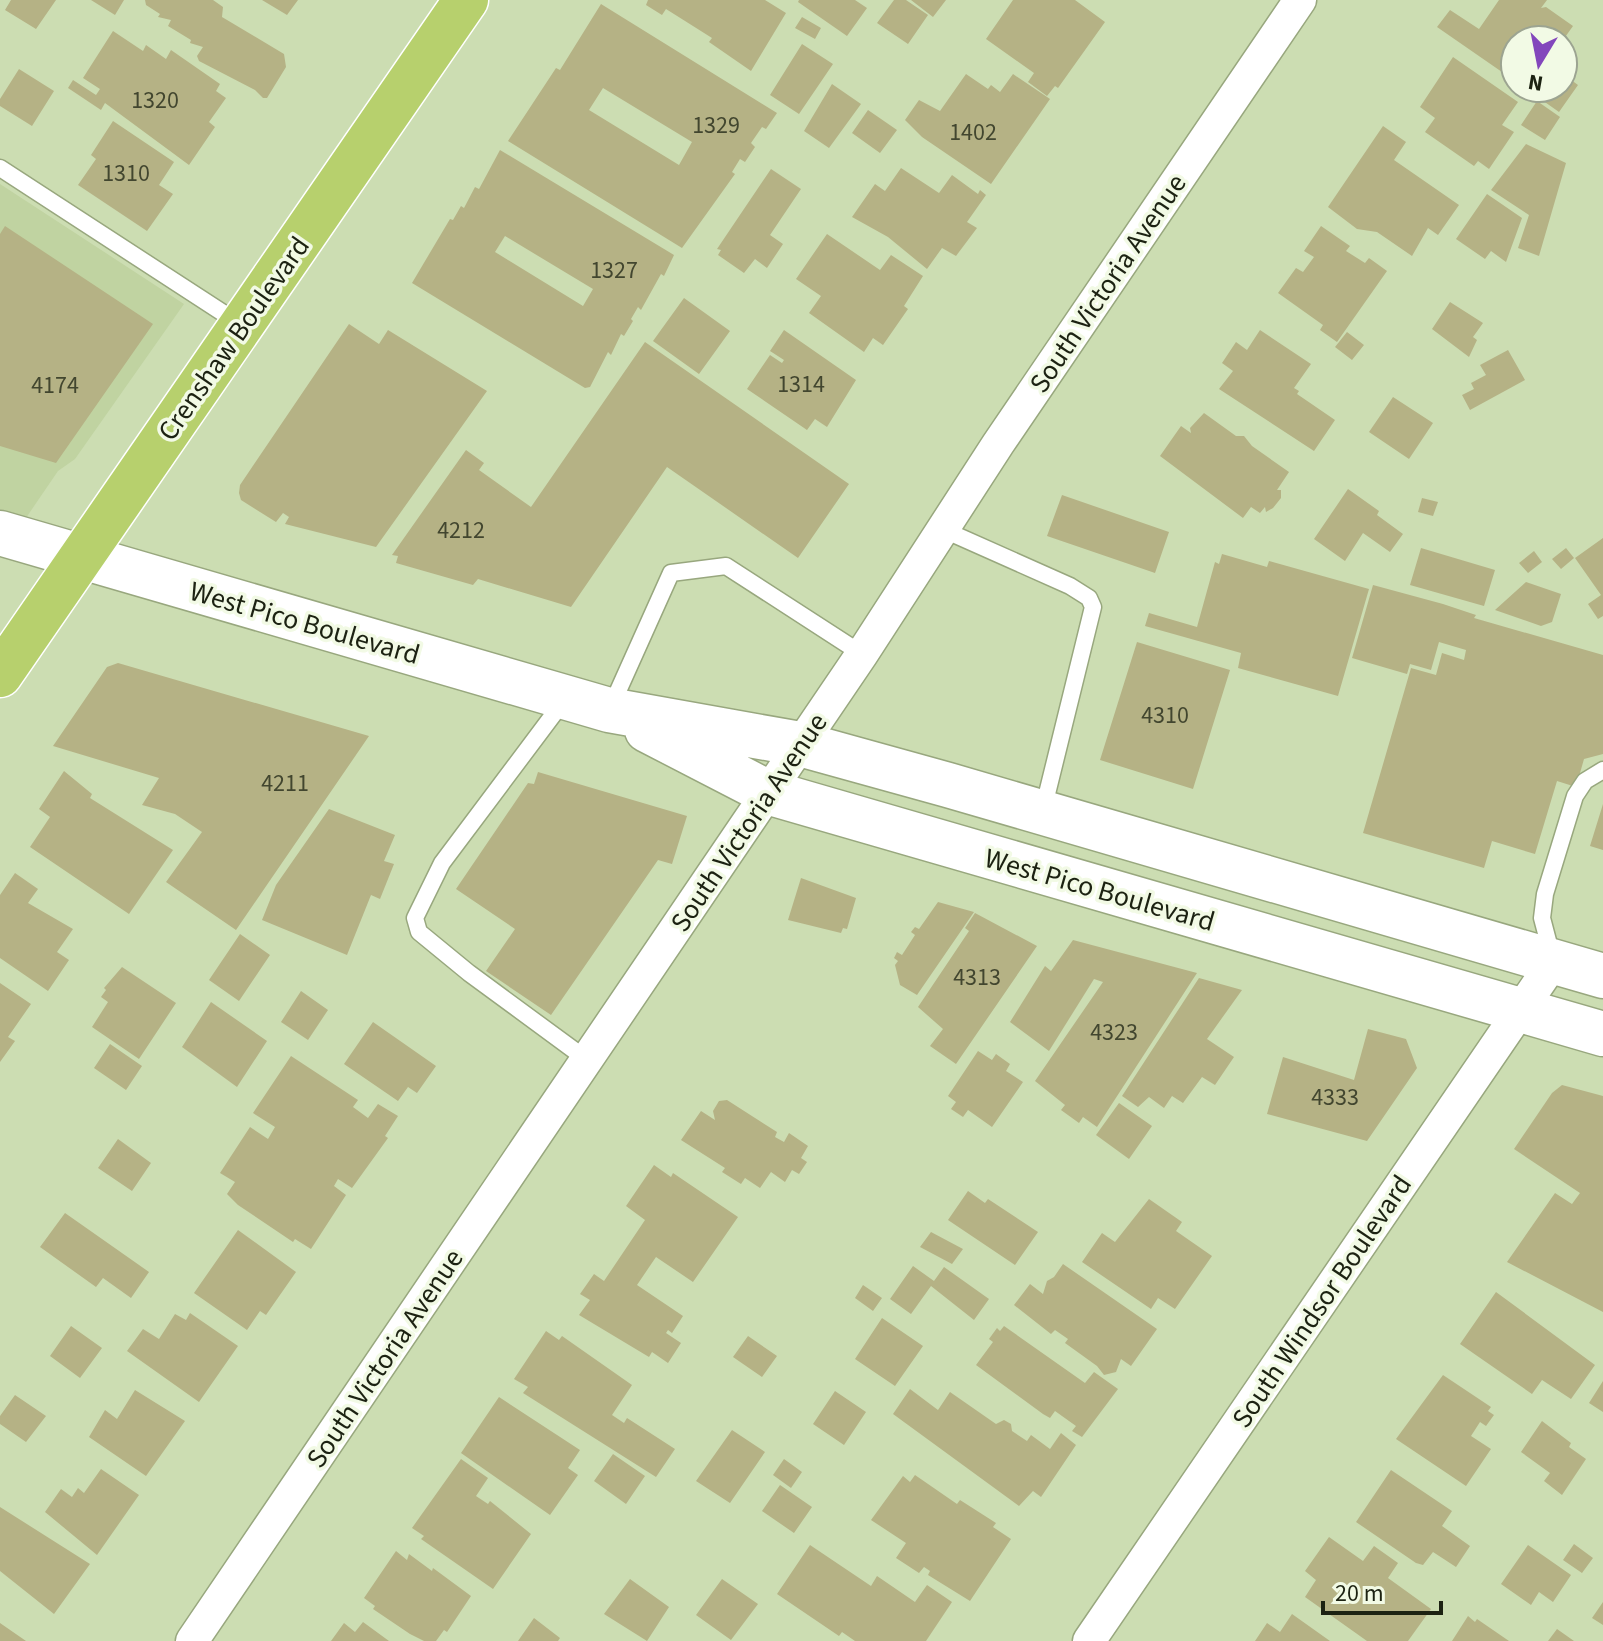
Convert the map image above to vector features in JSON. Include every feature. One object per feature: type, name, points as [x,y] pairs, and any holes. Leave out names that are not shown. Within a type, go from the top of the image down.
[{"type":"main road","name":"Crenshaw Boulevard","points":[[0,675],[466,0]]},
{"type":"main road","name":"West Pico Boulevard","points":[[0,533],[609,710],[800,744],[1603,976]]},
{"type":"main road","name":"West Pico Boulevard","points":[[609,710],[767,792],[1603,1034]]},
{"type":"street","name":"South Victoria Avenue","points":[[192,1641],[862,654],[942,529],[1300,0]]},
{"type":"street","name":"South Windsor Boulevard","points":[[1089,1641],[1554,961]]},
{"type":"lane","points":[[0,168],[242,325]]},
{"type":"lane","points":[[942,529],[1070,586],[1089,598],[1093,607],[1043,812]]},
{"type":"lane","points":[[609,710],[671,573],[726,566],[862,654]]},
{"type":"lane","points":[[566,698],[442,863],[415,918],[419,932],[586,1059]]},
{"type":"lane","points":[[1554,961],[1542,918],[1545,894],[1575,796],[1585,781],[1603,770]]},
{"type":"shaded area","points":[[0,184],[184,304],[75,459],[58,471],[0,556]]},
{"type":"building","points":[[11,0],[56,0],[36,29],[5,10]]},
{"type":"building","points":[[91,0],[124,0],[115,15]]},
{"type":"building","points":[[145,0],[213,0],[223,7],[222,17],[284,54],[286,67],[267,98],[199,61],[197,56],[203,47],[190,43],[191,40],[168,26],[171,20],[158,17],[160,14],[146,5]]},
{"type":"building","points":[[262,0],[298,0],[287,15]]},
{"type":"building","points":[[648,0],[765,0],[786,13],[751,71],[709,42],[712,38],[666,9],[662,15],[646,5]]},
{"type":"building","points":[[799,0],[855,0],[867,8],[847,36]]},
{"type":"building","points":[[894,0],[906,0],[928,15],[908,44],[877,23]]},
{"type":"building","points":[[911,0],[946,0],[933,17]]},
{"type":"building","points":[[1013,0],[1075,0],[1105,22],[1058,88],[1055,86],[1047,96],[1028,82],[1034,73],[986,39]]},
{"type":"building","points":[[1499,0],[1547,0],[1541,8],[1546,7],[1570,24],[1499,24],[1499,70],[1437,27],[1450,10],[1479,29]]},
{"type":"building","points":[[601,4],[777,113],[766,129],[762,127],[751,143],[755,147],[745,162],[740,159],[732,172],[735,174],[682,248],[508,141],[556,68],[560,70]],"holes":[[[603,88],[692,142],[679,165],[589,110]]]},
{"type":"building","points":[[802,17],[821,28],[815,39],[795,28]]},
{"type":"building","points":[[113,31],[143,51],[146,45],[166,59],[171,50],[220,84],[216,91],[226,98],[209,122],[215,127],[189,165],[105,103],[101,110],[68,88],[73,80],[96,95],[100,89],[83,78]]},
{"type":"building","points":[[802,44],[833,64],[799,114],[770,95]]},
{"type":"building","points":[[1453,57],[1499,89],[1499,104],[1517,104],[1502,125],[1514,132],[1489,169],[1478,161],[1474,166],[1425,132],[1435,118],[1420,107]]},
{"type":"building","points":[[19,69],[54,91],[32,126],[0,106],[0,99]]},
{"type":"building","points":[[966,74],[988,89],[991,85],[1000,92],[1013,74],[1050,99],[991,184],[922,137],[905,120],[919,100],[940,111]]},
{"type":"building","points":[[832,84],[861,104],[829,148],[804,131]]},
{"type":"building","points":[[1535,104],[1541,104],[1560,117],[1545,140],[1521,125]]},
{"type":"building","points":[[1548,104],[1565,104],[1559,112]]},
{"type":"building","points":[[868,110],[897,130],[880,153],[852,133]]},
{"type":"building","points":[[113,121],[174,162],[159,185],[173,194],[147,231],[78,185],[96,159],[91,155]]},
{"type":"building","points":[[1383,126],[1406,142],[1394,160],[1459,205],[1438,235],[1428,228],[1412,256],[1377,232],[1357,229],[1328,207]]},
{"type":"building","points":[[1526,144],[1566,163],[1539,256],[1518,248],[1529,215],[1491,190]]},
{"type":"building","points":[[500,150],[674,255],[641,310],[638,307],[631,319],[633,321],[624,336],[621,334],[611,355],[608,352],[590,387],[585,388],[412,283],[450,219],[453,220],[461,206],[464,208],[475,187],[479,189]],"holes":[[[505,236],[593,289],[583,306],[495,252]]]},
{"type":"building","points":[[901,168],[939,193],[952,175],[978,194],[980,190],[986,195],[967,222],[977,228],[956,256],[942,248],[927,269],[888,237],[852,217],[875,184],[885,191]]},
{"type":"building","points":[[771,169],[801,189],[770,235],[783,244],[767,268],[755,259],[744,273],[718,255],[721,250],[717,249]]},
{"type":"building","points":[[1487,194],[1522,218],[1506,262],[1491,251],[1485,259],[1456,239]]},
{"type":"building","points":[[5,226],[153,324],[56,463],[0,446],[0,234]]},
{"type":"building","points":[[1321,226],[1350,246],[1346,251],[1365,263],[1369,258],[1387,271],[1337,342],[1320,330],[1323,325],[1278,293],[1296,268],[1303,272],[1314,257],[1304,251]]},
{"type":"building","points":[[827,234],[880,270],[891,255],[923,276],[904,306],[908,309],[883,345],[873,338],[864,352],[809,313],[821,296],[796,279]]},
{"type":"building","points":[[684,298],[730,331],[699,374],[653,341]]},
{"type":"building","points":[[1450,302],[1483,323],[1473,337],[1477,340],[1469,357],[1432,329]]},
{"type":"building","points":[[349,324],[379,344],[388,330],[487,391],[376,547],[285,524],[289,517],[283,513],[276,522],[241,500],[239,493],[240,485]]},
{"type":"building","points":[[784,330],[856,380],[827,427],[815,419],[807,430],[747,389],[770,355],[782,363],[784,360],[770,351]]},
{"type":"building","points":[[1260,330],[1311,364],[1294,388],[1299,391],[1297,394],[1335,420],[1314,451],[1219,389],[1233,371],[1222,363],[1236,342],[1247,350]]},
{"type":"building","points":[[1347,332],[1364,345],[1352,360],[1335,347]]},
{"type":"building","points":[[645,342],[849,484],[798,558],[667,467],[571,607],[478,579],[473,585],[396,563],[398,556],[392,555],[466,450],[484,463],[479,470],[531,507]]},
{"type":"building","points":[[1508,350],[1525,380],[1470,410],[1462,395],[1474,389],[1471,383],[1486,375],[1480,365]]},
{"type":"building","points":[[1393,397],[1433,423],[1409,459],[1369,432]]},
{"type":"building","points":[[1204,413],[1236,436],[1244,436],[1252,446],[1289,472],[1277,490],[1281,490],[1281,498],[1273,508],[1266,512],[1265,507],[1260,513],[1251,507],[1243,518],[1160,456],[1181,426],[1191,433],[1190,428]]},
{"type":"building","points":[[1348,489],[1379,511],[1377,515],[1403,534],[1390,552],[1363,533],[1345,561],[1314,539]]},
{"type":"building","points":[[1062,495],[1169,532],[1155,573],[1047,536]]},
{"type":"building","points":[[1422,498],[1438,502],[1433,516],[1418,512]]},
{"type":"building","points":[[1603,538],[1603,616],[1598,619],[1588,604],[1601,595],[1575,558]]},
{"type":"building","points":[[1421,548],[1495,570],[1484,606],[1410,585]]},
{"type":"building","points":[[1566,548],[1574,558],[1561,569],[1552,559]]},
{"type":"building","points":[[1534,551],[1542,562],[1528,573],[1519,563]]},
{"type":"building","points":[[1222,554],[1267,567],[1269,561],[1369,589],[1338,696],[1238,668],[1241,653],[1145,626],[1149,613],[1197,627],[1215,562],[1219,564]]},
{"type":"building","points":[[1526,582],[1561,594],[1552,622],[1541,626],[1495,610]]},
{"type":"building","points":[[1373,585],[1603,655],[1603,754],[1584,759],[1576,787],[1557,781],[1535,854],[1492,841],[1484,868],[1363,833],[1411,668],[1436,675],[1442,653],[1464,660],[1466,650],[1439,642],[1431,670],[1410,664],[1407,674],[1352,658]]},
{"type":"building","points":[[1137,642],[1230,670],[1193,789],[1100,760]]},
{"type":"building","points":[[118,663],[369,736],[236,930],[166,882],[202,832],[175,814],[142,805],[159,778],[53,746],[107,667]]},
{"type":"building","points":[[64,771],[92,794],[90,798],[173,850],[129,914],[30,847],[50,817],[39,809]]},
{"type":"building","points":[[538,772],[687,816],[672,864],[658,860],[551,1015],[486,971],[515,929],[456,889],[528,783],[534,784]]},
{"type":"building","points":[[1603,804],[1603,850],[1590,846]]},
{"type":"building","points":[[329,809],[395,835],[384,861],[394,864],[380,899],[371,895],[347,955],[262,920],[276,885]]},
{"type":"building","points":[[15,873],[38,889],[28,903],[73,929],[57,952],[69,960],[48,991],[0,958],[0,895]]},
{"type":"building","points":[[801,878],[856,898],[847,929],[843,928],[841,933],[788,920]]},
{"type":"building","points":[[938,902],[974,912],[917,995],[900,985],[895,965],[898,961],[894,958],[897,952],[902,955],[915,935],[911,932],[915,927],[919,929]]},
{"type":"building","points":[[975,913],[1037,946],[956,1064],[930,1046],[943,1029],[918,1007],[969,931],[965,928]]},
{"type":"building","points":[[240,934],[270,955],[239,1001],[209,980]]},
{"type":"building","points":[[1073,940],[1197,973],[1097,1127],[1083,1117],[1079,1123],[1061,1110],[1065,1105],[1035,1081],[1103,982],[1094,979],[1049,1051],[1010,1022],[1045,966],[1051,971]]},
{"type":"building","points":[[122,967],[176,1003],[139,1059],[92,1027],[108,1002],[101,997],[106,990],[104,988]]},
{"type":"building","points":[[1199,978],[1242,990],[1207,1039],[1234,1057],[1215,1085],[1202,1077],[1183,1103],[1172,1096],[1164,1108],[1149,1097],[1138,1107],[1122,1096]]},
{"type":"building","points":[[0,983],[31,1004],[8,1037],[15,1041],[0,1062]]},
{"type":"building","points":[[301,991],[328,1010],[308,1040],[281,1022]]},
{"type":"building","points":[[211,1002],[267,1041],[237,1087],[182,1047]]},
{"type":"building","points":[[373,1022],[436,1066],[417,1093],[408,1087],[398,1101],[344,1064]]},
{"type":"building","points":[[1368,1029],[1406,1039],[1417,1068],[1367,1141],[1267,1114],[1283,1057],[1354,1080]]},
{"type":"building","points":[[110,1044],[142,1066],[126,1090],[94,1068]]},
{"type":"building","points":[[978,1051],[992,1060],[996,1054],[1010,1064],[1006,1071],[1023,1082],[992,1127],[968,1110],[963,1117],[951,1109],[956,1102],[948,1096]]},
{"type":"building","points":[[291,1056],[358,1100],[353,1107],[368,1118],[378,1104],[398,1116],[385,1136],[388,1138],[352,1188],[338,1179],[334,1186],[346,1195],[311,1249],[295,1239],[293,1242],[238,1205],[227,1194],[235,1182],[220,1173],[250,1127],[268,1139],[275,1127],[253,1113]]},
{"type":"building","points":[[1562,1085],[1603,1096],[1603,1312],[1507,1262],[1555,1193],[1572,1204],[1580,1193],[1514,1149],[1552,1093]]},
{"type":"building","points":[[727,1100],[777,1132],[775,1137],[784,1142],[789,1133],[808,1146],[801,1158],[807,1162],[799,1174],[792,1170],[785,1182],[771,1172],[760,1188],[745,1178],[741,1184],[722,1172],[725,1168],[681,1140],[701,1111],[715,1120],[713,1111],[719,1101]]},
{"type":"building","points":[[1119,1103],[1152,1126],[1129,1159],[1096,1135]]},
{"type":"building","points":[[118,1139],[151,1163],[132,1191],[98,1168]]},
{"type":"building","points":[[654,1165],[671,1177],[673,1173],[738,1217],[693,1282],[656,1257],[637,1285],[683,1316],[672,1333],[668,1330],[666,1333],[681,1343],[668,1363],[652,1352],[649,1357],[579,1315],[590,1300],[580,1294],[594,1274],[604,1281],[645,1220],[626,1206]]},
{"type":"building","points":[[968,1191],[985,1203],[988,1199],[1038,1232],[1015,1265],[948,1220]]},
{"type":"building","points":[[1149,1199],[1182,1222],[1176,1231],[1212,1256],[1175,1309],[1158,1298],[1151,1309],[1082,1262],[1102,1233],[1115,1242]]},
{"type":"building","points":[[65,1213],[149,1272],[131,1298],[103,1278],[96,1287],[40,1247]]},
{"type":"building","points":[[238,1230],[296,1272],[266,1315],[260,1311],[247,1330],[194,1293]]},
{"type":"building","points":[[931,1232],[963,1249],[952,1264],[920,1247]]},
{"type":"building","points":[[1063,1264],[1157,1329],[1131,1366],[1121,1359],[1116,1372],[1104,1375],[1097,1366],[1065,1343],[1068,1339],[1055,1330],[1051,1334],[1014,1305],[1030,1284],[1043,1294],[1047,1281]]},
{"type":"building","points":[[913,1266],[934,1281],[944,1267],[989,1299],[974,1320],[931,1286],[911,1314],[890,1299]]},
{"type":"building","points":[[863,1285],[882,1298],[873,1311],[855,1298]]},
{"type":"building","points":[[1496,1292],[1595,1365],[1571,1399],[1542,1380],[1532,1394],[1460,1344]]},
{"type":"building","points":[[190,1313],[238,1346],[199,1402],[127,1351],[143,1329],[159,1339],[175,1314],[186,1320]]},
{"type":"building","points":[[882,1318],[923,1346],[895,1386],[855,1359]]},
{"type":"building","points":[[71,1326],[102,1348],[80,1378],[50,1356]]},
{"type":"building","points":[[1004,1326],[1085,1383],[1094,1372],[1118,1389],[1082,1437],[1072,1431],[1076,1426],[1055,1411],[1050,1418],[1043,1414],[976,1365],[993,1342],[989,1339],[997,1328],[1000,1331]]},
{"type":"building","points":[[546,1331],[559,1340],[562,1336],[632,1385],[612,1415],[624,1423],[627,1418],[675,1449],[656,1477],[523,1393],[528,1387],[514,1379]]},
{"type":"building","points":[[748,1336],[777,1356],[762,1377],[733,1357]]},
{"type":"building","points":[[1443,1375],[1491,1407],[1488,1411],[1494,1415],[1486,1426],[1480,1422],[1471,1436],[1491,1449],[1466,1486],[1396,1439]]},
{"type":"building","points":[[1603,1381],[1603,1412],[1589,1403]]},
{"type":"building","points":[[910,1389],[938,1410],[950,1392],[996,1424],[1004,1420],[1011,1424],[1012,1431],[1027,1441],[1031,1435],[1050,1449],[1061,1433],[1076,1445],[1041,1497],[1033,1491],[1019,1506],[893,1414]]},
{"type":"building","points":[[135,1390],[185,1421],[146,1476],[89,1437],[105,1410],[117,1419]]},
{"type":"building","points":[[835,1391],[866,1412],[844,1445],[813,1424]]},
{"type":"building","points":[[15,1395],[46,1416],[26,1442],[0,1424],[0,1416]]},
{"type":"building","points":[[499,1397],[580,1450],[568,1468],[578,1475],[550,1515],[461,1453]]},
{"type":"building","points":[[1542,1421],[1586,1459],[1562,1495],[1544,1481],[1550,1473],[1521,1452]]},
{"type":"building","points":[[732,1430],[765,1452],[730,1503],[696,1481]]},
{"type":"building","points":[[613,1454],[645,1476],[626,1504],[594,1481]]},
{"type":"building","points":[[461,1459],[488,1478],[476,1496],[488,1504],[490,1501],[531,1534],[493,1589],[421,1539],[424,1536],[412,1528]]},
{"type":"building","points":[[784,1459],[802,1472],[791,1488],[773,1475]]},
{"type":"building","points":[[101,1469],[139,1495],[97,1555],[45,1512],[61,1489],[72,1497],[78,1488],[84,1493]]},
{"type":"building","points":[[1391,1470],[1452,1511],[1442,1526],[1470,1546],[1456,1567],[1433,1552],[1423,1565],[1416,1563],[1356,1522]]},
{"type":"building","points":[[915,1475],[957,1504],[960,1500],[996,1523],[993,1527],[1011,1539],[970,1601],[928,1575],[930,1571],[924,1567],[919,1573],[896,1558],[906,1543],[871,1520],[903,1476],[910,1482]]},
{"type":"building","points":[[780,1485],[812,1507],[794,1533],[762,1511]]},
{"type":"building","points":[[0,1507],[90,1564],[54,1614],[0,1571]]},
{"type":"building","points":[[1329,1537],[1363,1561],[1374,1546],[1398,1563],[1388,1578],[1431,1609],[1408,1641],[1367,1641],[1305,1597],[1316,1580],[1305,1571]]},
{"type":"building","points":[[1574,1544],[1593,1558],[1582,1573],[1563,1560]]},
{"type":"building","points":[[810,1545],[871,1586],[877,1576],[915,1602],[927,1585],[952,1602],[926,1641],[855,1641],[842,1632],[839,1636],[777,1594]]},
{"type":"building","points":[[1528,1545],[1571,1575],[1553,1602],[1539,1592],[1531,1605],[1501,1584]]},
{"type":"building","points":[[396,1551],[407,1560],[409,1554],[432,1571],[433,1568],[471,1596],[447,1632],[444,1630],[436,1641],[424,1641],[410,1634],[373,1609],[375,1606],[364,1598]]},
{"type":"building","points":[[630,1579],[669,1607],[647,1641],[604,1614]]},
{"type":"building","points":[[722,1579],[758,1604],[731,1640],[696,1615]]},
{"type":"building","points":[[1603,1602],[1603,1625],[1592,1618]]},
{"type":"building","points":[[1292,1614],[1330,1641],[1255,1641],[1267,1623],[1280,1632]]},
{"type":"building","points":[[1468,1616],[1475,1622],[1477,1619],[1509,1641],[1452,1641]]},
{"type":"building","points":[[534,1618],[560,1638],[558,1641],[518,1641]]},
{"type":"building","points":[[363,1622],[389,1641],[331,1641],[344,1623],[355,1632]]},
{"type":"building","points":[[0,1623],[26,1641],[0,1641]]},
{"type":"building","points":[[1557,1629],[1574,1641],[1548,1641]]}]
